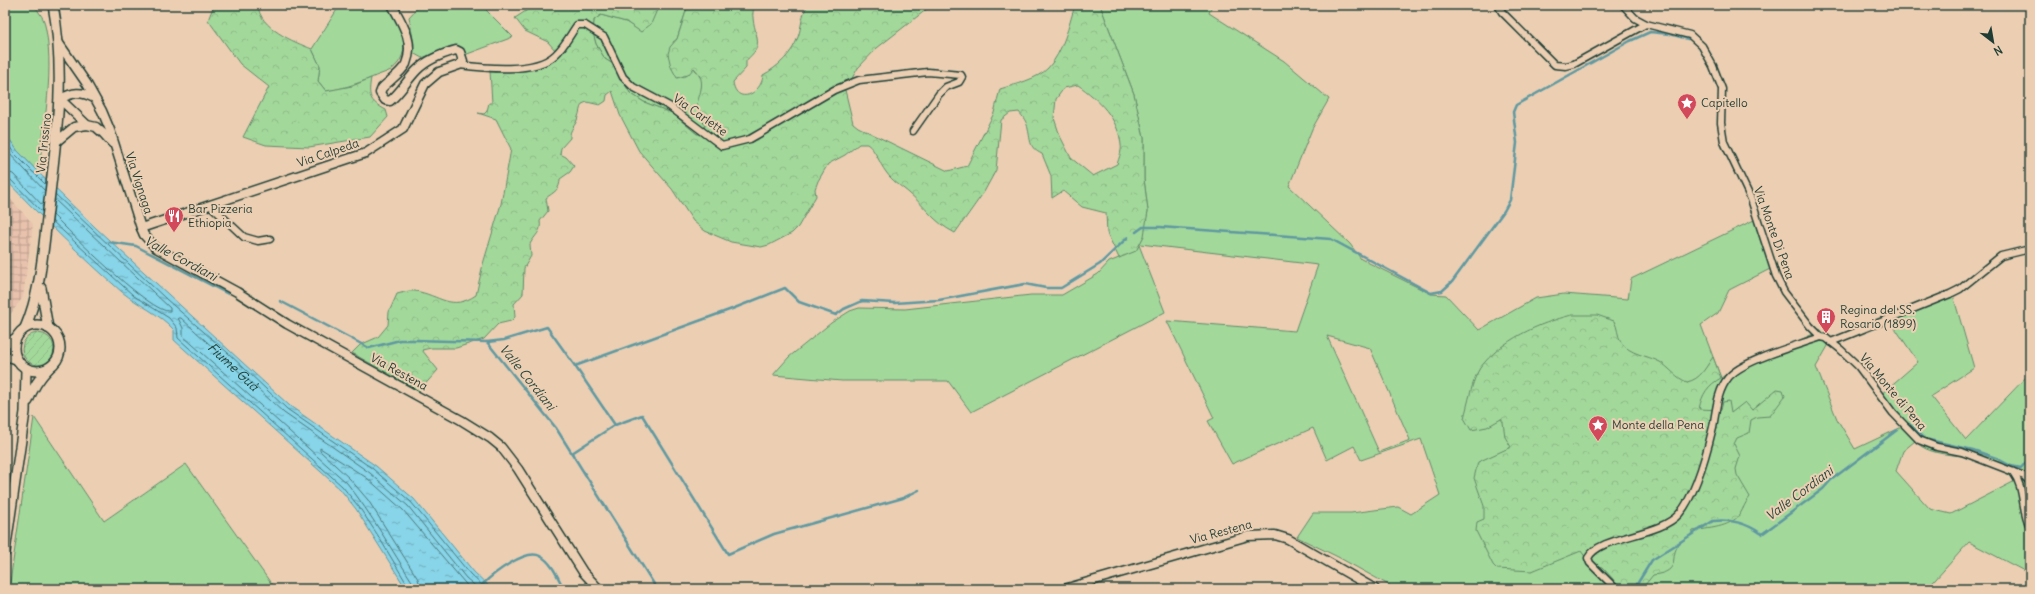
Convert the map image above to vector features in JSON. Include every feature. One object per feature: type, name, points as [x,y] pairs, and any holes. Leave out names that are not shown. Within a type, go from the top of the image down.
[{"type":"main road","name":"Via Trissino","points":[[17,337],[25,328],[32,313],[40,282],[56,142],[60,99],[58,42],[53,5]]},
{"type":"main road","name":"Via Trissino","points":[[25,412],[32,390],[39,378],[57,359],[60,348],[57,336],[48,328],[40,282]]},
{"type":"main road","points":[[25,328],[36,325],[48,328]]},
{"type":"main road","points":[[17,337],[14,349],[18,360],[26,368],[38,371],[49,368]]},
{"type":"main road","name":"Via Trissino","points":[[5,552],[25,412],[26,368]]},
{"type":"street","points":[[392,5],[405,27],[410,45],[406,64],[382,88],[380,93],[384,100],[390,101],[398,95],[417,69],[437,55],[456,50],[460,52],[463,61],[459,65]]},
{"type":"street","points":[[1498,5],[1502,12],[1555,65],[1566,66],[1574,64],[1646,24]]},
{"type":"street","name":"Via Monte Di Pena","points":[[1624,5],[1635,18],[1646,24],[1690,34],[1702,46],[1708,56],[1722,89],[1721,123],[1724,142],[1751,199],[1776,276],[1784,292],[1821,337]]},
{"type":"street","name":"Via Carlette","points":[[459,65],[521,68],[544,62],[555,55],[577,25],[585,25],[604,37],[623,77],[633,87],[669,106],[722,146],[750,139],[834,90],[859,80],[928,72],[961,75],[959,82],[946,87],[939,94],[913,131]]},
{"type":"street","name":"Via Vignaga","points":[[58,42],[94,98],[110,130],[141,228]]},
{"type":"street","name":"Via Calpeda","points":[[141,228],[366,153],[403,129],[425,84],[439,72],[459,65]]},
{"type":"street","points":[[60,99],[77,92],[86,93],[94,98]]},
{"type":"street","name":"Via Vignaga","points":[[60,99],[87,124],[96,127],[115,146]]},
{"type":"street","points":[[56,142],[74,127],[87,124]]},
{"type":"street","points":[[210,205],[244,237],[258,241],[270,239]]},
{"type":"street","name":"Via Restena","points":[[141,228],[144,235],[156,248],[237,292],[287,324],[462,420],[490,438],[501,447],[514,462],[583,572],[598,589]]},
{"type":"street","points":[[1831,342],[1950,294],[1960,289],[2002,256],[2012,252],[2030,250]]},
{"type":"street","points":[[5,344],[17,337]]},
{"type":"street","points":[[1616,589],[1590,563],[1588,558],[1591,552],[1599,547],[1653,529],[1678,514],[1691,493],[1698,474],[1712,430],[1719,399],[1728,378],[1745,366],[1821,337]]},
{"type":"street","name":"Via Monte di Pena","points":[[1821,337],[1831,342],[1858,366],[1893,413],[1919,440],[1937,447],[1962,452],[2024,476],[2030,482]]},
{"type":"street","points":[[5,356],[18,360]]},
{"type":"street","points":[[2012,471],[2019,481],[2024,510],[2030,527]]},
{"type":"street","name":"Via Restena","points":[[1064,589],[1232,540],[1261,534],[1275,535],[1288,539],[1375,589]]},
{"type":"shaded area","points":[[5,193],[33,224],[23,297],[5,322]]},
{"type":"green space","points":[[5,5],[35,5],[44,21],[49,58],[49,77],[39,173],[17,150],[5,133]]},
{"type":"green space","points":[[214,5],[258,5],[264,21],[271,27],[287,38],[312,49],[320,66],[318,81],[326,91],[352,86],[371,78],[371,97],[376,104],[386,110],[388,117],[370,137],[309,147],[266,145],[243,137],[269,87],[240,64],[208,20]]},
{"type":"green space","points":[[340,5],[390,5],[401,30],[404,47],[398,63],[391,70],[354,84],[326,91],[318,81],[320,66],[312,49]]},
{"type":"green space","points":[[420,5],[481,5],[513,37],[462,56],[458,47],[451,46],[422,58],[413,53],[414,44],[409,17]]},
{"type":"green space","points":[[535,5],[659,5],[651,24],[641,32],[626,22],[601,15],[594,20],[593,33],[596,44],[605,59],[613,64],[630,93],[644,102],[672,113],[697,134],[702,134],[705,126],[697,104],[702,85],[698,72],[694,68],[688,75],[677,78],[671,67],[668,54],[670,47],[677,39],[688,5],[755,5],[753,10],[753,21],[757,37],[756,48],[746,61],[746,68],[733,82],[735,89],[739,94],[749,95],[754,92],[762,82],[763,75],[779,64],[792,49],[798,37],[804,13],[808,5],[936,5],[927,9],[877,48],[858,68],[845,90],[853,123],[858,127],[948,171],[967,166],[994,113],[1000,89],[1025,81],[1044,72],[1053,62],[1062,46],[1075,5],[1100,5],[1134,94],[1144,138],[1144,179],[1148,211],[1144,236],[1136,251],[1119,258],[1107,233],[1106,213],[1082,207],[1063,191],[1052,198],[1051,176],[1042,154],[1038,152],[1031,144],[1027,124],[1019,112],[1010,113],[1001,120],[996,170],[984,192],[955,233],[941,224],[891,178],[875,153],[867,144],[859,144],[845,155],[828,164],[815,189],[816,196],[798,227],[792,233],[769,245],[761,247],[731,242],[705,231],[693,221],[672,189],[639,151],[620,115],[612,91],[607,95],[606,101],[600,105],[587,102],[582,104],[570,138],[561,148],[560,154],[566,157],[574,166],[570,172],[560,179],[559,186],[556,190],[546,198],[548,211],[540,221],[539,231],[530,244],[531,256],[524,268],[523,294],[514,304],[515,317],[511,321],[498,324],[484,339],[456,348],[431,348],[422,350],[438,370],[419,391],[352,353],[360,345],[378,337],[388,325],[389,312],[397,294],[415,291],[452,302],[467,300],[476,295],[483,264],[501,204],[511,149],[496,119],[478,113],[484,114],[487,111],[489,103],[492,103],[490,71],[542,67],[560,48],[555,50],[548,42],[525,31],[515,18]],"holes":[[[1078,85],[1100,103],[1112,118],[1121,145],[1121,152],[1117,164],[1093,176],[1071,158],[1060,136],[1054,118],[1056,99],[1064,88]]]},
{"type":"green space","points":[[659,5],[688,5],[677,39],[673,42],[683,77],[694,68],[702,80],[701,94],[697,104],[705,126],[703,134],[697,134],[672,113],[644,102],[630,93],[613,64],[605,59],[596,44],[593,33],[594,20],[601,15],[626,22],[641,31]]},
{"type":"green space","points":[[1100,5],[1212,5],[1209,13],[1284,61],[1329,99],[1312,129],[1289,186],[1350,244],[1361,259],[1431,294],[1446,295],[1479,330],[1536,298],[1564,294],[1628,299],[1631,279],[1754,220],[1770,269],[1729,290],[1718,313],[1701,325],[1721,378],[1732,370],[1811,335],[1820,329],[1832,339],[1816,367],[1837,419],[1855,449],[1904,426],[1879,396],[1918,362],[1891,322],[1953,295],[1974,368],[1931,396],[1966,440],[2030,373],[2030,574],[1969,542],[1927,589],[1396,589],[1338,557],[1297,537],[1313,513],[1351,513],[1398,507],[1411,514],[1440,495],[1421,439],[1361,460],[1354,446],[1327,460],[1313,428],[1232,464],[1208,421],[1214,418],[1167,321],[1295,331],[1318,265],[1140,244],[1148,211],[1144,179],[1144,138],[1134,94]],"holes":[[[1327,336],[1370,348],[1410,440],[1379,452]],[[1915,441],[1926,449],[1980,460],[2007,473],[2015,481],[1951,514],[1930,509],[1896,471],[1903,451]]]},
{"type":"green space","points":[[1139,245],[1165,312],[971,412],[948,381],[842,381],[773,375],[789,357],[831,323],[850,311],[859,308],[905,309],[1031,295],[1062,295],[1098,274],[1109,262],[1119,258]]},
{"type":"green space","points":[[1572,315],[1597,315],[1614,321],[1621,342],[1629,350],[1660,362],[1687,382],[1692,381],[1699,376],[1713,357],[1721,378],[1706,390],[1699,409],[1721,410],[1723,402],[1729,401],[1731,413],[1745,402],[1752,410],[1777,389],[1783,390],[1785,396],[1770,416],[1757,417],[1751,420],[1749,433],[1737,438],[1734,444],[1740,456],[1736,469],[1737,475],[1750,497],[1740,514],[1736,519],[1725,525],[1693,531],[1679,544],[1676,549],[1672,567],[1662,573],[1653,575],[1645,585],[1639,589],[1618,589],[1613,579],[1602,567],[1591,565],[1581,551],[1532,571],[1497,569],[1493,565],[1476,531],[1477,522],[1484,519],[1484,506],[1474,478],[1478,462],[1511,447],[1505,437],[1503,422],[1501,419],[1487,427],[1471,430],[1464,418],[1472,385],[1477,373],[1489,358],[1510,341],[1534,328],[1559,318]]},
{"type":"green space","points":[[35,333],[41,333],[50,337],[54,349],[50,361],[41,365],[35,365],[26,361],[22,352],[22,346],[26,337]]},
{"type":"green space","points":[[34,417],[104,521],[186,464],[275,589],[9,589]]},
{"type":"water","name":"Fiume Guà","points":[[5,133],[17,150],[39,173],[96,228],[290,406],[376,466],[414,499],[474,572],[492,589],[411,589],[405,587],[356,509],[340,489],[174,340],[174,330],[168,324],[156,314],[122,292],[62,237],[5,179]]},
{"type":"waterway","points":[[1136,232],[1143,227],[1160,227],[1331,239],[1431,293],[1442,291],[1452,282],[1504,211],[1510,200],[1517,143],[1513,112],[1516,105],[1630,41],[1650,32],[1670,34],[1688,39]]},
{"type":"waterway","points":[[487,342],[504,340],[547,327],[575,366],[732,309],[785,288],[799,302],[836,315],[844,309],[862,301],[895,303],[939,300],[1025,284],[1046,288],[1061,288],[1100,264],[1128,237]]},
{"type":"waterway","name":"Valle Cordiani","points":[[109,242],[136,246],[228,294]]},
{"type":"waterway","name":"Valle Cordiani","points":[[280,301],[369,348],[400,340],[487,342],[556,428],[657,589]]},
{"type":"waterway","points":[[575,366],[615,425]]},
{"type":"waterway","points":[[572,453],[615,425],[642,415],[728,554],[774,534],[903,498],[919,490]]},
{"type":"waterway","name":"Valle Cordiani","points":[[1909,424],[1925,439],[1973,450],[1996,458],[2011,466],[2021,468],[2030,457]]},
{"type":"waterway","name":"Valle Cordiani","points":[[1634,589],[1652,560],[1713,521],[1733,521],[1750,527],[1762,534],[1823,489],[1831,480],[1897,430]]},
{"type":"waterway","points":[[483,584],[510,563],[534,554],[540,556],[548,562],[564,589]]},
{"type":"place","name":"Capitello","points":[[1687,120]]},
{"type":"place","name":"Bar Pizzeria Ethiopia","points":[[174,233]]},
{"type":"place","name":"Regina del SS. Rosario (1899)","points":[[1826,334]]},
{"type":"place","name":"Monte della Pena","points":[[1598,442]]}]
